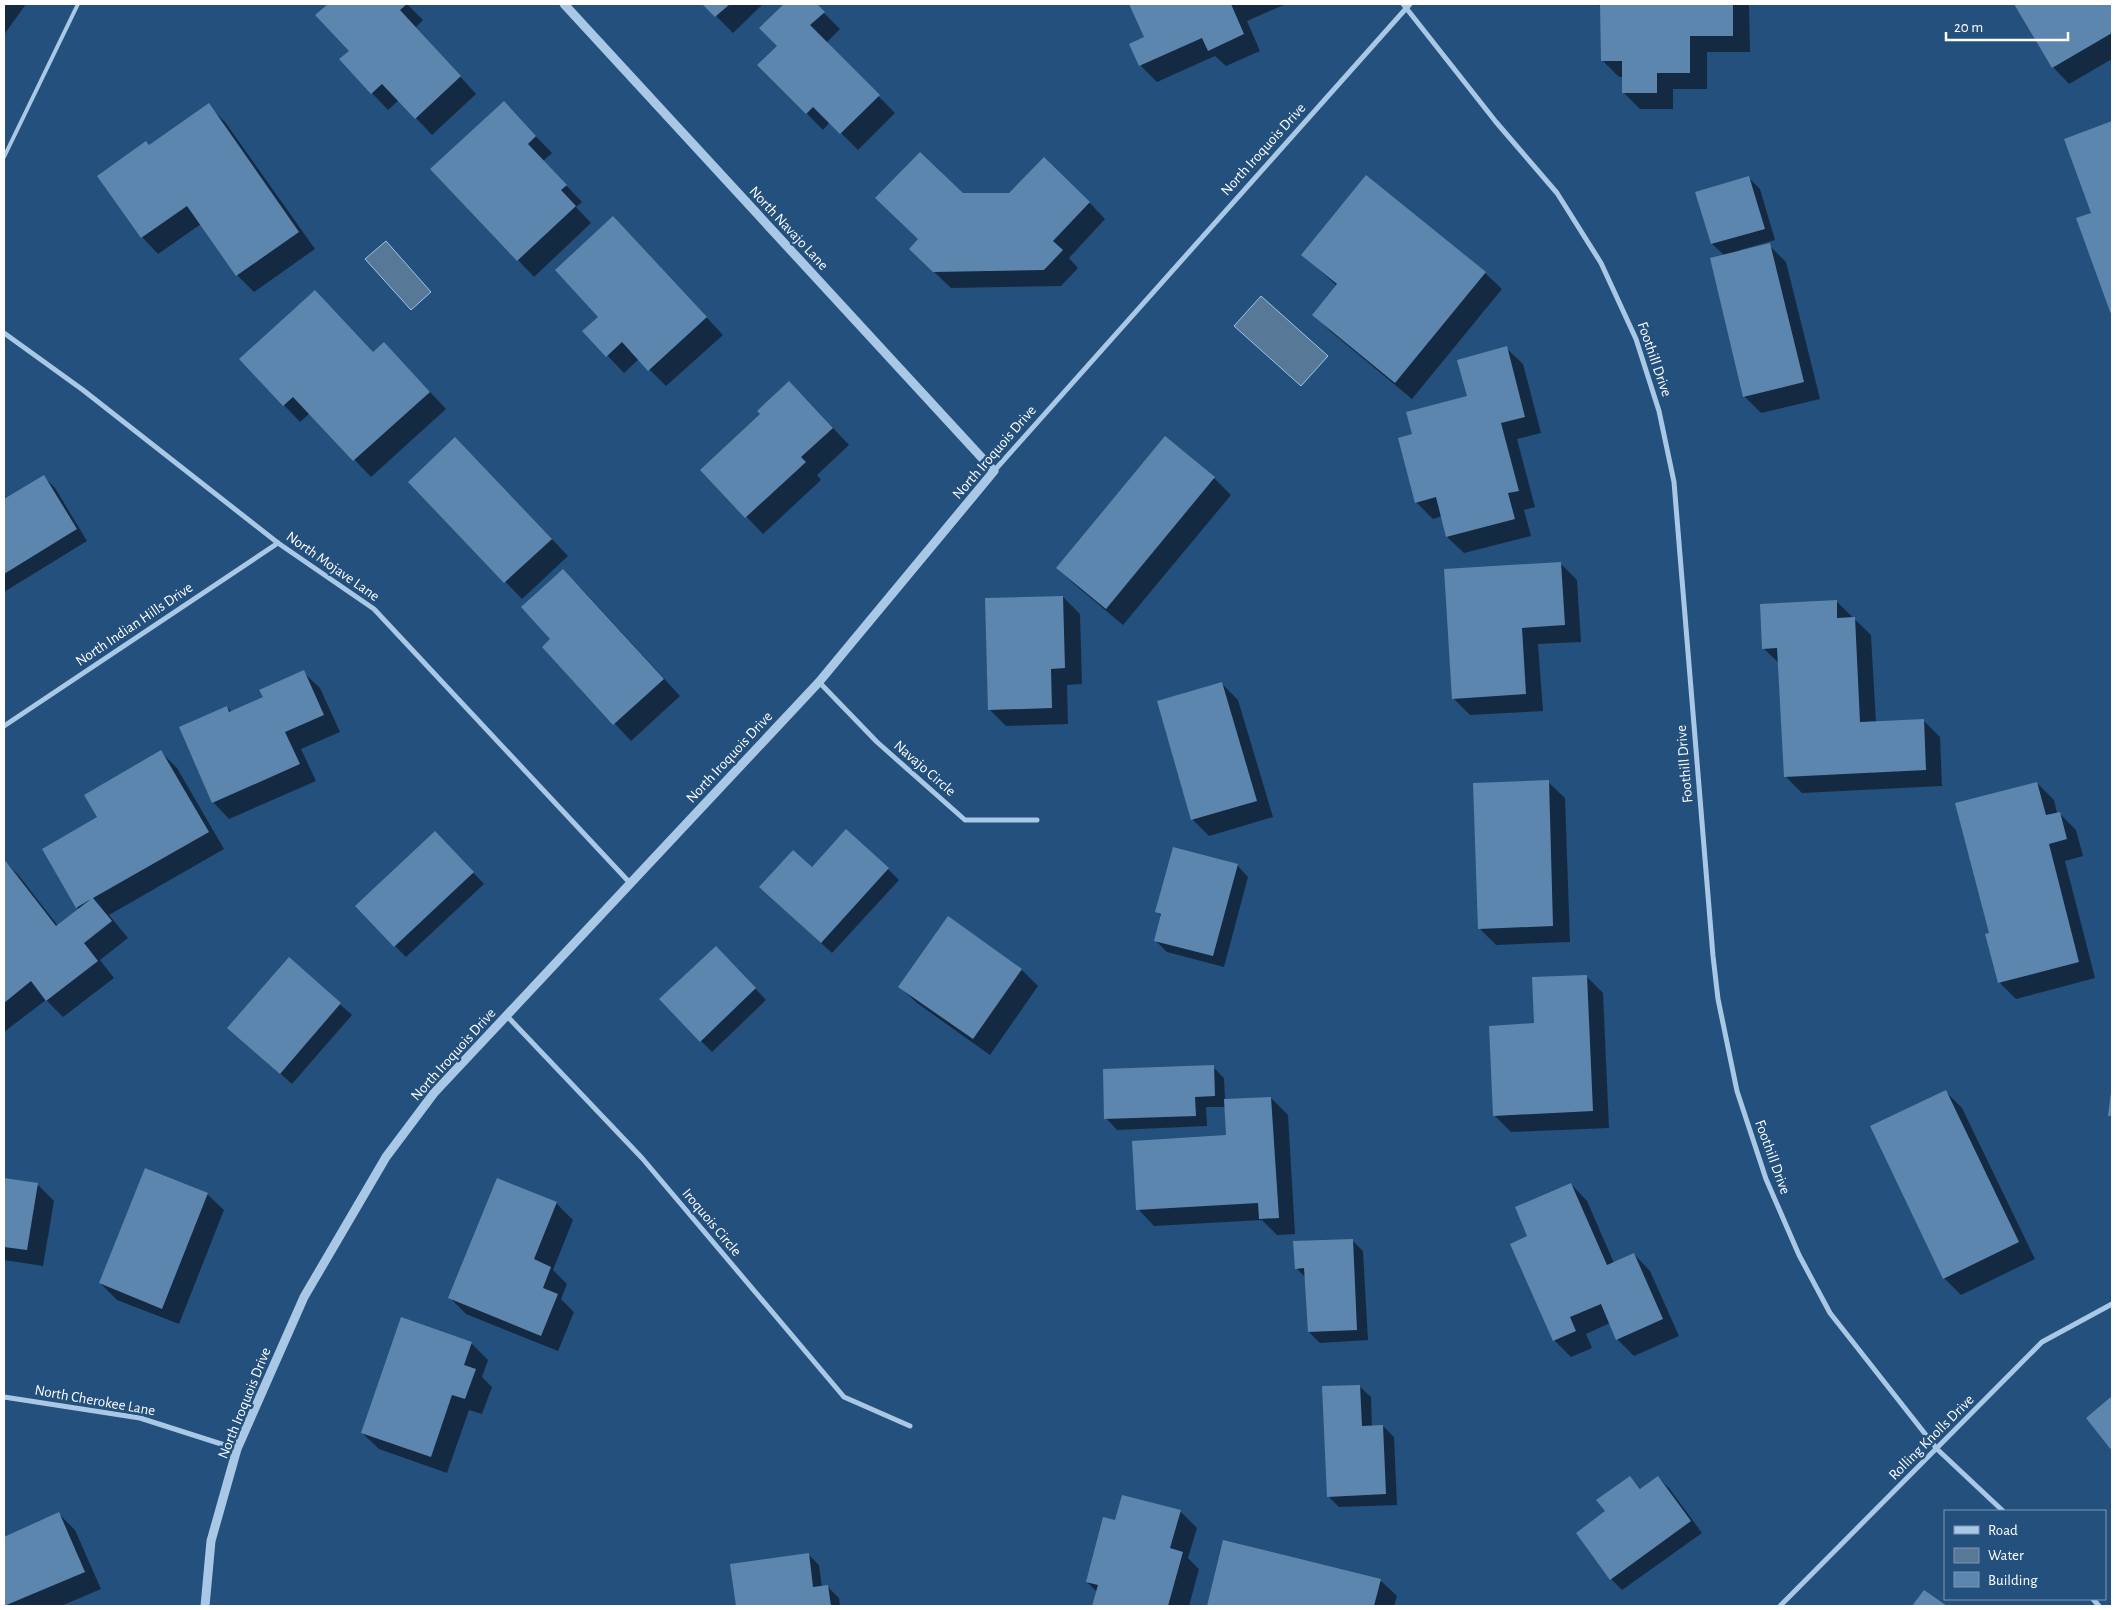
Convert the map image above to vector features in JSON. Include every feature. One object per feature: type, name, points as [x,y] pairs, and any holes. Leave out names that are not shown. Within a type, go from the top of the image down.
[{"type":"street","name":"North Navajo Lane","points":[[564,4],[994,471]]},
{"type":"street","name":"North Iroquois Drive","points":[[205,1606],[211,1541],[237,1449],[304,1297],[386,1157],[434,1092],[818,682],[994,471],[1404,6],[1410,4]]},
{"type":"street","name":"Foothill Drive","points":[[1404,6],[1496,122],[1556,193],[1601,263],[1636,339],[1659,411],[1674,482],[1718,999],[1737,1090],[1766,1179],[1799,1255],[1830,1313],[1937,1449],[2002,1510]]},
{"type":"street","name":"North Mojave Lane","points":[[4,333],[83,390],[278,543],[374,609],[630,883]]},
{"type":"street","name":"North Indian Hills Drive","points":[[4,726],[278,543]]},
{"type":"street","name":"Navajo Circle","points":[[818,682],[877,742],[965,820],[1037,820]]},
{"type":"street","name":"Iroquois Circle","points":[[506,1015],[642,1158],[844,1396],[910,1426]]},
{"type":"street","name":"Rolling Knolls Drive","points":[[1780,1606],[2042,1342],[2112,1304]]},
{"type":"street","name":"North Cherokee Lane","points":[[4,1397],[140,1418],[237,1449]]},
{"type":"lane","points":[[4,157],[78,4]]},
{"type":"water","points":[[386,241],[431,292],[411,310],[365,259]]},
{"type":"water","points":[[1261,296],[1328,356],[1301,386],[1234,326]]},
{"type":"building","points":[[328,4],[407,4],[400,10],[461,76],[415,119],[382,84],[371,94],[339,59],[349,51],[315,15]]},
{"type":"building","points":[[702,4],[730,4],[715,17]]},
{"type":"building","points":[[784,4],[817,4],[825,12],[810,25],[880,95],[840,134],[813,107],[806,114],[757,65],[777,46],[759,28]]},
{"type":"building","points":[[1129,4],[1231,4],[1244,34],[1208,51],[1202,38],[1139,66],[1129,44],[1144,37]]},
{"type":"building","points":[[1600,4],[1733,4],[1733,36],[1690,36],[1690,73],[1657,73],[1657,93],[1622,93],[1622,61],[1601,61]]},
{"type":"building","points":[[2014,4],[2112,4],[2112,33],[2052,68]]},
{"type":"building","points":[[504,101],[536,136],[528,144],[567,185],[561,190],[576,206],[517,261],[430,169]]},
{"type":"building","points":[[209,103],[299,232],[236,276],[187,206],[141,238],[97,176],[146,141],[149,145]]},
{"type":"building","points":[[2112,121],[2112,317],[2076,218],[2091,213],[2064,139]]},
{"type":"building","points":[[920,152],[963,193],[1009,193],[1044,157],[1090,202],[1053,241],[1063,250],[1044,270],[933,272],[909,249],[918,239],[875,198]]},
{"type":"building","points":[[1366,175],[1486,272],[1395,383],[1312,315],[1337,284],[1301,255]]},
{"type":"building","points":[[1749,176],[1765,229],[1711,244],[1695,192]]},
{"type":"building","points":[[613,216],[707,317],[648,371],[622,342],[606,357],[582,331],[598,317],[555,270]]},
{"type":"building","points":[[1770,243],[1804,382],[1743,397],[1710,258]]},
{"type":"building","points":[[315,290],[373,352],[384,342],[430,392],[353,461],[293,397],[283,406],[239,359]]},
{"type":"building","points":[[1507,346],[1525,417],[1501,423],[1519,491],[1508,493],[1515,519],[1446,537],[1436,497],[1415,503],[1398,438],[1412,434],[1406,412],[1467,396],[1457,360]]},
{"type":"building","points":[[789,381],[833,428],[801,457],[806,462],[745,518],[700,470],[760,414],[757,411]]},
{"type":"building","points":[[1165,436],[1215,477],[1106,609],[1056,568]]},
{"type":"building","points":[[455,437],[552,539],[504,583],[408,482]]},
{"type":"building","points":[[44,475],[77,529],[4,574],[4,499]]},
{"type":"building","points":[[1561,562],[1565,625],[1522,628],[1526,694],[1452,699],[1444,569]]},
{"type":"building","points":[[563,569],[664,679],[613,725],[542,647],[550,639],[521,607]]},
{"type":"building","points":[[1063,596],[1065,668],[1051,669],[1052,708],[988,710],[985,598]]},
{"type":"building","points":[[1837,600],[1837,618],[1855,617],[1860,722],[1924,719],[1926,770],[1784,777],[1777,648],[1762,649],[1760,604]]},
{"type":"building","points":[[304,670],[324,715],[285,732],[300,764],[212,803],[179,727],[227,706],[229,712],[263,697],[259,690]]},
{"type":"building","points":[[1222,682],[1257,801],[1191,820],[1157,701]]},
{"type":"building","points":[[161,750],[209,832],[93,898],[112,921],[84,943],[98,961],[46,1001],[31,981],[4,1003],[4,859],[56,926],[91,899],[76,908],[42,849],[97,817],[84,795]]},
{"type":"building","points":[[1549,780],[1553,926],[1478,929],[1473,783]]},
{"type":"building","points":[[2037,782],[2046,815],[2060,812],[2067,839],[2049,844],[2079,962],[1998,983],[1985,934],[1989,933],[1955,803]]},
{"type":"building","points":[[846,829],[889,868],[821,943],[759,887],[793,850],[812,867]]},
{"type":"building","points":[[435,831],[474,872],[394,947],[355,906]]},
{"type":"building","points":[[1173,847],[1238,864],[1213,956],[1154,941],[1161,914],[1155,912]]},
{"type":"building","points":[[948,916],[1022,969],[973,1039],[898,987]]},
{"type":"building","points":[[716,946],[756,988],[700,1042],[659,999]]},
{"type":"building","points":[[289,957],[341,1003],[280,1074],[227,1028]]},
{"type":"building","points":[[1587,975],[1593,1111],[1493,1116],[1489,1026],[1534,1023],[1532,977]]},
{"type":"building","points":[[1214,1065],[1215,1096],[1195,1097],[1196,1116],[1104,1119],[1103,1069]]},
{"type":"building","points":[[1946,1090],[2019,1242],[1943,1279],[1870,1126]]},
{"type":"building","points":[[2111,1092],[2112,1116],[2108,1116]]},
{"type":"building","points":[[1271,1097],[1279,1218],[1259,1219],[1258,1203],[1136,1210],[1132,1141],[1226,1135],[1224,1099]]},
{"type":"building","points":[[145,1168],[208,1193],[162,1309],[99,1283]]},
{"type":"building","points":[[4,1178],[38,1183],[27,1250],[4,1247]]},
{"type":"building","points":[[497,1178],[557,1202],[534,1259],[551,1267],[543,1288],[558,1294],[541,1336],[448,1298]]},
{"type":"building","points":[[1571,1183],[1607,1265],[1634,1253],[1663,1319],[1616,1340],[1601,1304],[1570,1317],[1576,1331],[1553,1341],[1510,1244],[1527,1236],[1515,1207]]},
{"type":"building","points":[[1353,1239],[1357,1330],[1308,1332],[1304,1268],[1295,1269],[1293,1241]]},
{"type":"building","points":[[401,1317],[472,1342],[464,1365],[476,1369],[465,1399],[452,1395],[431,1457],[361,1433]]},
{"type":"building","points":[[1360,1385],[1362,1426],[1383,1425],[1386,1494],[1327,1497],[1322,1386]]},
{"type":"building","points":[[2112,1396],[2112,1451],[2086,1418]]},
{"type":"building","points":[[1630,1476],[1640,1489],[1658,1476],[1691,1521],[1610,1580],[1576,1533],[1605,1511],[1596,1500]]},
{"type":"building","points":[[1122,1495],[1181,1510],[1170,1548],[1183,1552],[1168,1606],[1092,1606],[1098,1585],[1086,1582],[1103,1517],[1115,1520]]},
{"type":"building","points":[[59,1512],[85,1572],[4,1606],[4,1537]]},
{"type":"building","points":[[1223,1540],[1381,1579],[1374,1606],[1207,1606]]},
{"type":"building","points":[[809,1553],[813,1587],[828,1585],[831,1606],[736,1606],[730,1564]]},
{"type":"building","points":[[1924,1590],[1947,1606],[1912,1606]]}]
